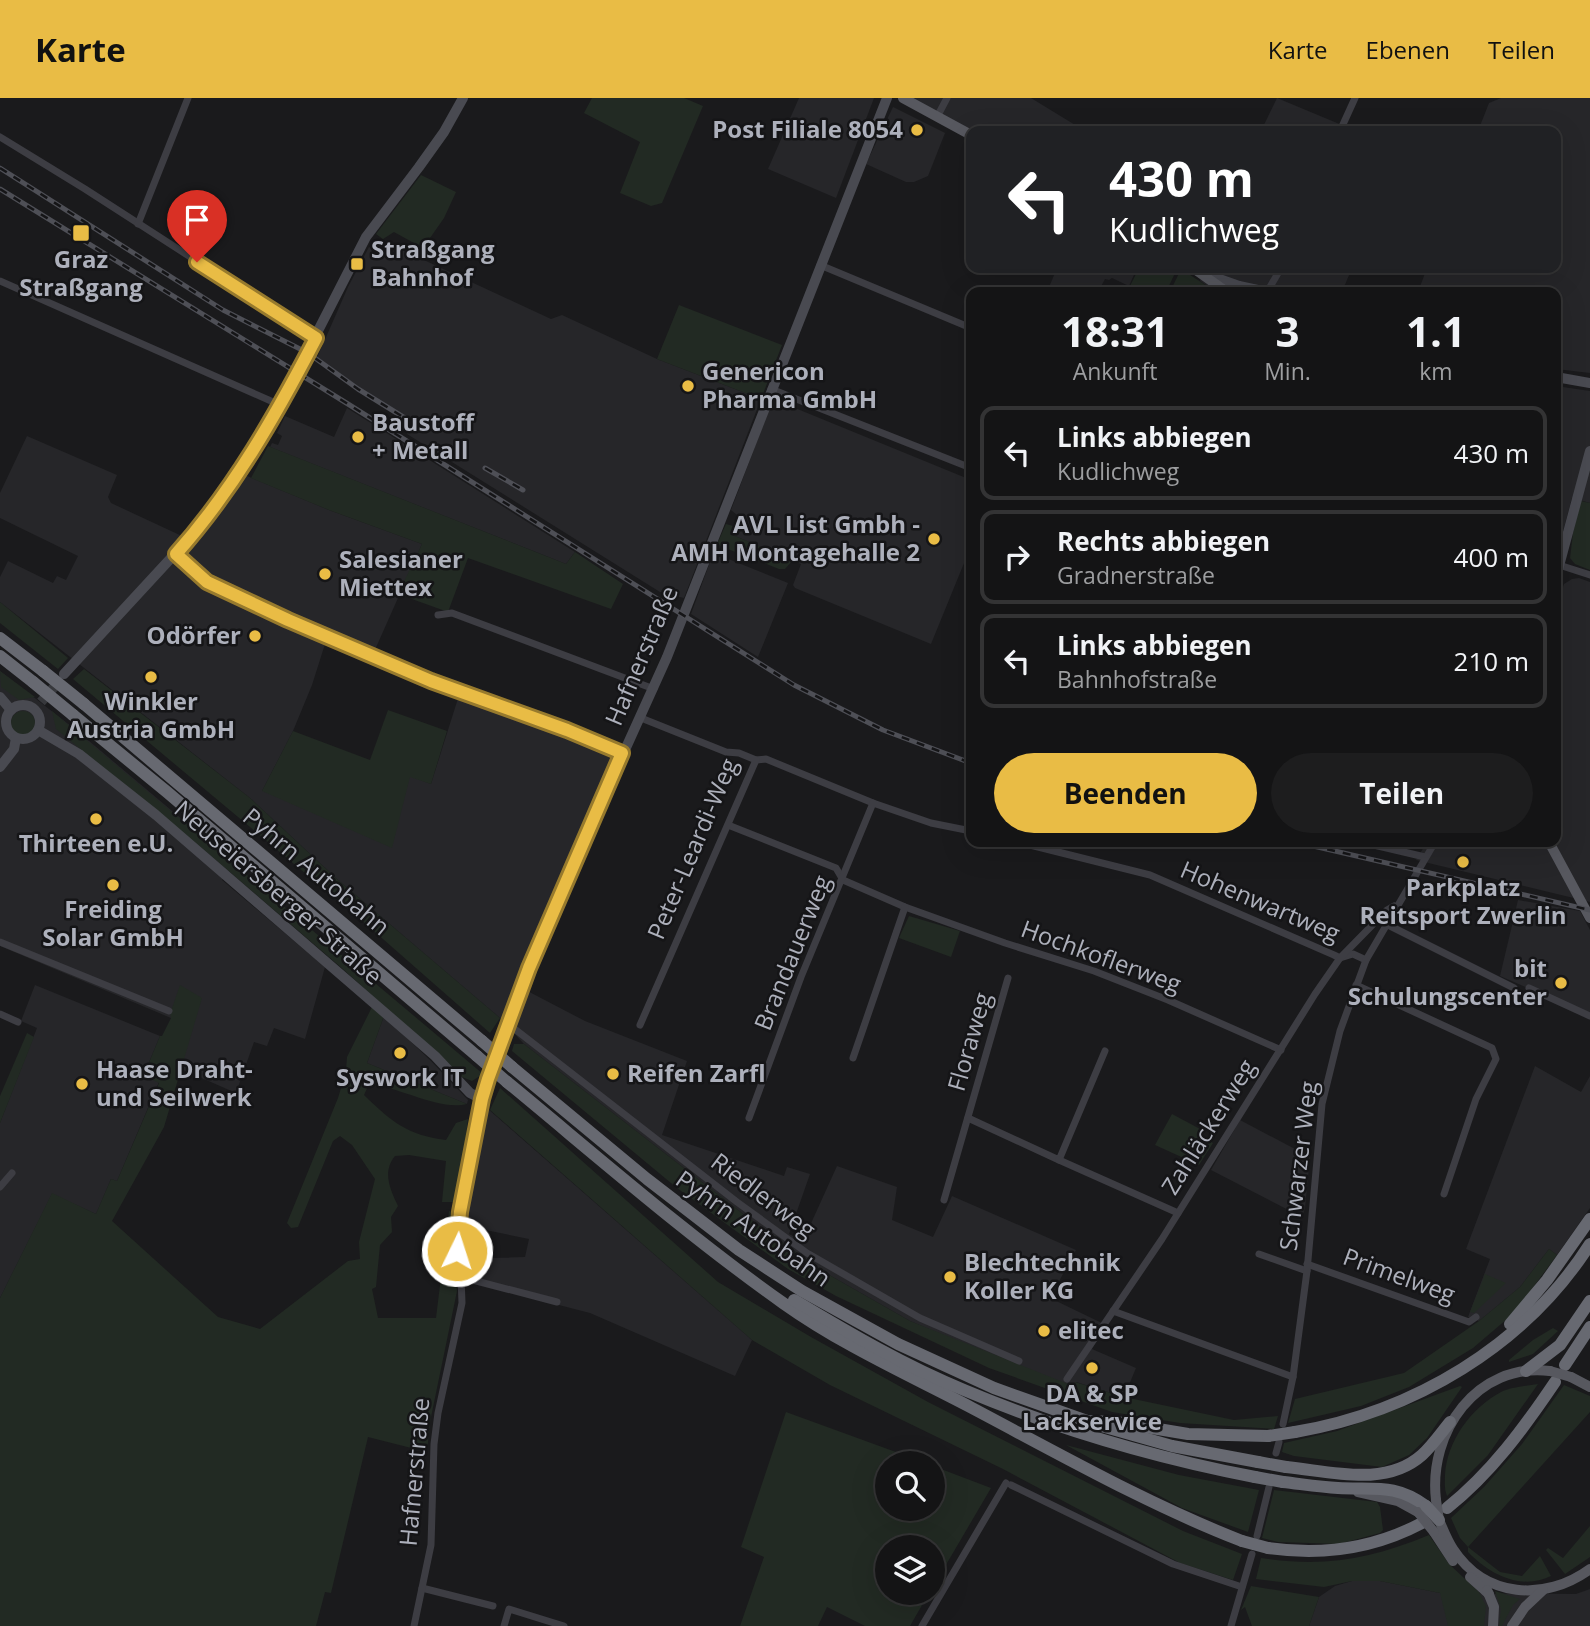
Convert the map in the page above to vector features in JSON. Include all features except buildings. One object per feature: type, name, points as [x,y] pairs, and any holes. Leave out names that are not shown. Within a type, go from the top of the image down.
[{"type":"highway","name":"Pyhrn Autobahn","points":[[0,638],[84,704],[647,1179],[739,1251],[802,1291],[898,1344],[963,1375],[1035,1404],[1087,1421],[1116,1422],[1188,1434],[1273,1438],[1289,1428],[1361,1417],[1401,1402],[1446,1380],[1486,1354],[1541,1305],[1590,1244]]},
{"type":"highway","name":"Pyhrn Autobahn","points":[[0,656],[167,792],[635,1188],[784,1304],[895,1368],[1192,1521],[1242,1541],[1268,1548],[1307,1552],[1343,1550],[1388,1539],[1433,1516],[1476,1482],[1510,1445],[1553,1376]]},
{"type":"highway","points":[[1486,1354],[1494,1339],[1547,1280],[1590,1219]]},
{"type":"highway","points":[[742,1271],[846,1331],[961,1389],[1013,1409],[1114,1443],[1255,1477],[1338,1488],[1396,1490],[1409,1495],[1433,1516]]},
{"type":"highway","points":[[1526,1371],[1560,1345],[1590,1301]]},
{"type":"highway","points":[[1568,1371],[1590,1327]]},
{"type":"highway","points":[[1087,1421],[1172,1446],[1258,1462],[1359,1475],[1385,1473],[1413,1462],[1450,1422]]},
{"type":"main road","points":[[903,98],[966,132]]},
{"type":"main road","points":[[1201,273],[1220,287]]},
{"type":"main road","points":[[1552,847],[1590,918]]},
{"type":"main road","points":[[1489,1594],[1457,1565],[1433,1516],[1437,1465],[1450,1422],[1481,1390],[1498,1379],[1526,1371],[1553,1376],[1568,1371],[1590,1387]]},
{"type":"main road","points":[[1433,1516],[1452,1549],[1481,1578],[1494,1607],[1493,1626]]},
{"type":"main road","points":[[1481,1578],[1508,1589],[1543,1590],[1569,1584],[1590,1570]]},
{"type":"main road","points":[[1512,1626],[1525,1606],[1543,1590]]},
{"type":"street","points":[[138,224],[188,98]]},
{"type":"street","points":[[64,674],[208,518],[236,478],[280,405],[366,237],[419,167],[463,98]]},
{"type":"street","name":"Hafnerstraße","points":[[414,1626],[432,1532],[434,1444],[438,1413],[462,1303],[457,1251],[460,1212],[482,1099],[507,1023],[545,927],[622,753],[654,689],[887,98]]},
{"type":"street","points":[[937,117],[947,98]]},
{"type":"street","points":[[1342,126],[1355,98]]},
{"type":"street","points":[[0,137],[316,338]]},
{"type":"street","points":[[820,265],[966,326]]},
{"type":"street","points":[[1205,273],[1244,287]]},
{"type":"street","points":[[0,281],[280,405]]},
{"type":"street","points":[[1561,378],[1590,383]]},
{"type":"street","points":[[772,389],[966,466]]},
{"type":"street","points":[[1561,558],[1590,451]]},
{"type":"street","points":[[176,554],[207,582],[288,620],[431,681],[567,730],[622,753]]},
{"type":"street","points":[[1561,566],[1590,575]]},
{"type":"street","points":[[438,615],[452,613],[654,689]]},
{"type":"street","points":[[0,697],[11,710]]},
{"type":"street","points":[[21,706],[38,706],[38,730],[30,738],[16,738],[10,733],[6,726],[11,710],[21,706]]},
{"type":"street","name":"Peter-Leardi-Weg","points":[[640,1025],[756,760],[739,753],[726,752],[641,718]]},
{"type":"street","name":"Neuseiersberger Straße","points":[[38,730],[79,754],[156,815],[415,1039],[470,1093],[482,1099]]},
{"type":"street","points":[[0,767],[14,749],[16,738]]},
{"type":"street","points":[[756,760],[765,759],[873,803],[931,823],[966,830]]},
{"type":"street","name":"Brandauerweg","points":[[748,1118],[810,956],[873,803]]},
{"type":"street","name":"Hochkoflerweg","points":[[728,825],[836,868],[843,880],[905,907],[1094,971],[1281,1050]]},
{"type":"street","name":"Hohenwartweg","points":[[1038,847],[1150,875],[1340,958],[1353,954],[1366,960]]},
{"type":"street","points":[[1382,847],[1425,857]]},
{"type":"street","name":"Schwarzer Weg","points":[[1289,1428],[1322,1104],[1340,1031],[1366,960],[1432,847]]},
{"type":"street","name":"Zahläckerweg","points":[[1067,1379],[1178,1213],[1315,994],[1340,958],[1387,910],[1395,906]]},
{"type":"street","points":[[853,1058],[905,907]]},
{"type":"street","points":[[1386,924],[1514,988]]},
{"type":"street","points":[[0,942],[169,1011]]},
{"type":"street","name":"Floraweg","points":[[944,1200],[1008,978]]},
{"type":"street","points":[[1356,985],[1492,1048],[1496,1059],[1476,1099],[1444,1194]]},
{"type":"street","points":[[1530,988],[1590,1016]]},
{"type":"street","points":[[0,1014],[18,1022]]},
{"type":"street","name":"Riedlerweg","points":[[507,1023],[807,1253],[920,1318],[1019,1361]]},
{"type":"street","points":[[1059,1160],[1105,1051]]},
{"type":"street","name":"Floraweg","points":[[968,1118],[1178,1213]]},
{"type":"street","points":[[0,1187],[12,1173]]},
{"type":"street","name":"Schwarzer Weg","points":[[1259,1254],[1307,1268]]},
{"type":"street","name":"Primelweg","points":[[1307,1268],[1469,1322],[1476,1317]]},
{"type":"street","points":[[461,1277],[557,1303]]},
{"type":"street","points":[[1113,1311],[1293,1377]]},
{"type":"street","points":[[1273,1438],[1276,1453]]},
{"type":"street","points":[[922,1626],[1008,1484],[1173,1564],[1242,1587]]},
{"type":"street","points":[[1256,1536],[1269,1487]]},
{"type":"street","points":[[1231,1626],[1252,1554]]},
{"type":"street","points":[[422,1587],[493,1606]]},
{"type":"street","points":[[504,1626],[509,1609],[564,1626]]},
{"type":"shaded area","points":[[592,98],[684,98],[703,106],[662,203],[651,206],[620,193],[640,142],[584,113]]},
{"type":"shaded area","points":[[799,98],[874,98],[836,198],[768,169]]},
{"type":"shaded area","points":[[903,98],[1031,98],[1077,126],[966,126],[966,129]]},
{"type":"shaded area","points":[[1277,98],[1344,126],[1263,126]]},
{"type":"shaded area","points":[[1501,98],[1590,98],[1590,373],[1561,370],[1561,287],[1420,287],[1425,273],[1561,273],[1561,126],[1480,126],[1489,103]]},
{"type":"shaded area","points":[[893,107],[945,133],[928,176],[914,182],[906,182],[866,164]]},
{"type":"shaded area","points":[[421,175],[456,192],[444,218],[423,248],[394,232],[383,239],[376,234]]},
{"type":"shaded area","points":[[369,247],[391,258],[398,248],[551,319],[562,315],[657,359],[761,399],[684,598],[660,592],[407,434],[408,430],[397,415],[316,360]]},
{"type":"shaded area","points":[[1055,273],[1135,273],[1129,286],[1112,278],[1105,279],[1101,287],[1049,287]]},
{"type":"shaded area","points":[[1136,273],[1175,273],[1168,287],[1130,287]]},
{"type":"shaded area","points":[[1179,273],[1187,273],[1208,287],[1172,287]]},
{"type":"shaded area","points":[[1202,273],[1350,273],[1344,287],[1209,287],[1200,281]]},
{"type":"shaded area","points":[[679,305],[782,345],[761,399],[657,359]]},
{"type":"shaded area","points":[[1561,387],[1590,391],[1590,503],[1572,498],[1561,539]]},
{"type":"shaded area","points":[[773,399],[966,478],[966,558],[931,644],[795,588],[793,585],[801,564],[730,534],[737,515],[731,510]]},
{"type":"shaded area","points":[[347,408],[575,552],[566,564],[270,447],[272,443],[278,445],[282,436],[277,433],[285,416],[334,437]]},
{"type":"shaded area","points":[[27,436],[117,475],[108,497],[111,503],[184,537],[198,523],[235,471],[329,510],[422,544],[374,652],[331,634],[293,731],[262,791],[410,776],[431,784],[460,692],[622,753],[529,968],[516,985],[585,1021],[687,1061],[662,1135],[784,1176],[787,1167],[810,1174],[789,1234],[803,1241],[837,1166],[897,1187],[892,1220],[933,1237],[952,1196],[1076,1250],[1050,1298],[1106,1325],[1092,1349],[1136,1368],[1124,1397],[1076,1382],[1073,1386],[1056,1381],[983,1352],[910,1321],[824,1272],[747,1217],[524,1044],[500,1018],[338,880],[250,798],[0,602],[0,577],[8,561],[53,583],[57,576],[66,580],[78,556],[0,518],[0,493]]},
{"type":"shaded area","points":[[268,446],[566,564],[575,552],[623,584],[611,609],[468,558],[448,612],[398,594],[422,544],[251,478]]},
{"type":"shaded area","points":[[1581,501],[1590,503],[1590,570],[1575,564],[1570,558]]},
{"type":"shaded area","points":[[726,524],[733,526],[730,534],[793,560],[785,569],[779,569],[720,546],[718,542]]},
{"type":"shaded area","points":[[721,556],[788,583],[758,657],[691,614],[710,562]]},
{"type":"shaded area","points":[[1579,578],[1590,582],[1590,902],[1416,860],[1424,847],[1561,847],[1561,594],[1564,584]]},
{"type":"shaded area","points":[[0,602],[68,658],[58,669],[0,623]]},
{"type":"shaded area","points":[[84,669],[250,798],[338,880],[500,1018],[490,1033],[367,925],[73,679]]},
{"type":"shaded area","points":[[0,671],[76,730],[235,864],[222,880],[325,967],[305,1039],[274,1028],[267,1046],[254,1042],[236,1093],[181,1069],[184,1054],[171,1018],[0,946]]},
{"type":"shaded area","points":[[0,671],[35,697],[19,700],[1,687]]},
{"type":"shaded area","points":[[388,710],[447,731],[431,784],[410,777],[392,848],[262,791],[293,731],[370,760]]},
{"type":"shaded area","points":[[23,711],[32,714],[35,723],[32,732],[23,735],[14,732],[11,723],[14,714]]},
{"type":"shaded area","points":[[52,711],[483,1074],[472,1081],[462,1077],[344,970],[202,848],[56,729]]},
{"type":"shaded area","points":[[1518,900],[1580,911],[1590,930],[1590,1015],[1500,976]]},
{"type":"shaded area","points":[[909,916],[960,931],[951,957],[899,938]]},
{"type":"shaded area","points":[[35,985],[160,1036],[145,1072],[159,1082],[117,1181],[111,1179],[96,1214],[52,1194],[0,1298],[0,1123],[37,1028],[21,1021]]},
{"type":"shaded area","points":[[180,985],[202,998],[164,1127],[112,1221],[218,1317],[260,1329],[348,1261],[360,1259],[359,1242],[375,1179],[352,1145],[340,1136],[333,1141],[298,1227],[291,1228],[287,1223],[338,1098],[347,1057],[372,1007],[384,1016],[367,1063],[467,1104],[432,1102],[369,1084],[364,1095],[401,1126],[432,1138],[446,1140],[456,1123],[468,1119],[458,1202],[442,1202],[446,1161],[409,1155],[395,1156],[391,1162],[389,1181],[398,1206],[391,1217],[392,1232],[380,1245],[376,1287],[372,1289],[378,1318],[436,1318],[449,1211],[455,1213],[453,1261],[457,1291],[430,1422],[427,1452],[368,1437],[331,1593],[325,1592],[316,1626],[0,1626],[0,1298],[52,1193],[96,1214],[111,1179],[117,1181],[159,1083],[147,1077],[145,1072],[160,1036],[171,1018]]},
{"type":"shaded area","points":[[384,1016],[468,1100],[467,1104],[367,1063]]},
{"type":"shaded area","points":[[27,1033],[34,1037],[0,1123],[0,1096]]},
{"type":"shaded area","points":[[514,1044],[524,1044],[747,1217],[824,1272],[910,1321],[1073,1386],[1075,1382],[1124,1397],[1234,1420],[1278,1416],[1274,1429],[1180,1423],[1112,1412],[989,1368],[836,1296],[788,1269],[677,1188],[512,1051]]},
{"type":"shaded area","points":[[1535,1066],[1581,1092],[1590,1076],[1590,1208],[1557,1255],[1549,1249],[1520,1287],[1479,1321],[1468,1317],[1490,1259],[1466,1249]]},
{"type":"shaded area","points":[[500,1088],[718,1282],[928,1402],[1183,1531],[1242,1554],[1233,1580],[1180,1563],[1003,1469],[830,1385],[752,1340],[490,1110]]},
{"type":"shaded area","points":[[488,1109],[752,1340],[735,1376],[590,1313],[470,1279],[464,1261],[464,1248],[494,1258],[525,1257],[529,1239],[466,1226],[470,1192]]},
{"type":"shaded area","points":[[1172,1114],[1202,1130],[1200,1136],[1213,1143],[1199,1165],[1155,1145]]},
{"type":"shaded area","points":[[1240,1120],[1310,1157],[1302,1217],[1211,1170]]},
{"type":"shaded area","points":[[1549,1249],[1557,1255],[1514,1313],[1473,1348],[1409,1387],[1361,1406],[1288,1423],[1295,1399],[1404,1373],[1479,1321],[1520,1287]]},
{"type":"shaded area","points":[[1485,1274],[1506,1283],[1474,1313],[1470,1312]]},
{"type":"shaded area","points":[[1553,1328],[1558,1331],[1533,1354],[1509,1362],[1533,1340]]},
{"type":"shaded area","points":[[1538,1384],[1488,1455],[1447,1496],[1447,1462],[1462,1427],[1480,1407],[1501,1392]]},
{"type":"shaded area","points":[[1564,1385],[1590,1396],[1590,1412],[1468,1547],[1460,1538],[1451,1518],[1484,1487],[1522,1444]]},
{"type":"shaded area","points":[[1462,1387],[1427,1438],[1409,1455],[1382,1467],[1294,1456],[1282,1452],[1284,1443],[1337,1431]]},
{"type":"shaded area","points":[[786,1412],[893,1451],[875,1451],[875,1521],[945,1521],[945,1471],[991,1488],[945,1567],[945,1535],[875,1535],[875,1605],[922,1605],[910,1626],[865,1626],[827,1607],[818,1626],[740,1626],[764,1557],[741,1547]]},
{"type":"shaded area","points":[[1066,1445],[1179,1475],[1259,1490],[1248,1532],[1182,1508]]},
{"type":"shaded area","points":[[1274,1490],[1377,1502],[1383,1530],[1339,1544],[1278,1542],[1262,1538]]},
{"type":"shaded area","points":[[1590,1526],[1590,1557],[1565,1574],[1546,1550],[1548,1548],[1563,1558]]},
{"type":"shaded area","points":[[1429,1535],[1449,1564],[1479,1592],[1486,1606],[1484,1626],[1448,1626],[1440,1593],[1380,1581],[1352,1581],[1324,1587],[1256,1579],[1261,1558],[1306,1562],[1347,1559],[1387,1550]]},
{"type":"shaded area","points":[[1468,1547],[1500,1572],[1522,1576],[1540,1556],[1551,1576],[1528,1582],[1506,1578],[1476,1560],[1468,1552]]},
{"type":"shaded area","points":[[1352,1581],[1380,1581],[1440,1593],[1576,1594],[1590,1589],[1590,1626],[1309,1626],[1319,1597],[1335,1586]]},
{"type":"shaded area","points":[[1251,1586],[1319,1597],[1309,1626],[1252,1626],[1245,1607],[1241,1610]]},
{"type":"shaded area","points":[[1495,1591],[1520,1599],[1513,1605],[1502,1626],[1499,1626],[1501,1609]]},
{"type":"tunnel","points":[[41,702],[61,679]]},
{"type":"railway","points":[[0,168],[223,310],[308,353],[358,389],[421,428]]},
{"type":"railway","points":[[0,189],[794,685],[883,730],[966,761]]},
{"type":"railway","points":[[485,468],[523,490]]},
{"type":"railway","points":[[1318,847],[1590,910]]},
{"type":"place","name":"Post Filiale 8054","points":[[917,130]]},
{"type":"place","name":"Graz Straßgang","points":[[81,233]]},
{"type":"place","name":"Straßgang Bahnhof","points":[[357,264]]},
{"type":"place","name":"Genericon Pharma GmbH","points":[[688,386]]},
{"type":"place","name":"Baustoff + Metall","points":[[358,437]]},
{"type":"place","name":"AVL List Gmbh - AMH Montagehalle 2","points":[[934,539]]},
{"type":"place","name":"Salesianer Miettex","points":[[325,574]]},
{"type":"place","name":"Odörfer","points":[[255,636]]},
{"type":"place","name":"Winkler Austria GmbH","points":[[151,677]]},
{"type":"place","name":"Thirteen e.U.","points":[[96,819]]},
{"type":"place","name":"Parkplatz Reitsport Zwerlin","points":[[1463,862]]},
{"type":"place","name":"Freiding Solar GmbH","points":[[113,885]]},
{"type":"place","name":"bit Schulungscenter","points":[[1561,983]]},
{"type":"place","name":"Syswork IT","points":[[400,1053]]},
{"type":"place","name":"Reifen Zarfl","points":[[613,1074]]},
{"type":"place","name":"Haase Draht- und Seilwerk","points":[[82,1084]]},
{"type":"place","name":"Blechtechnik Koller KG","points":[[950,1277]]},
{"type":"place","name":"elitec","points":[[1044,1331]]},
{"type":"place","name":"DA & SP Lackservice","points":[[1092,1368]]},
{"type":"route","points":[[197,262],[316,338],[236,478],[208,518],[176,554],[207,582],[288,620],[431,681],[567,730],[622,753],[545,927],[488,1079],[460,1212],[457,1251]]}]
